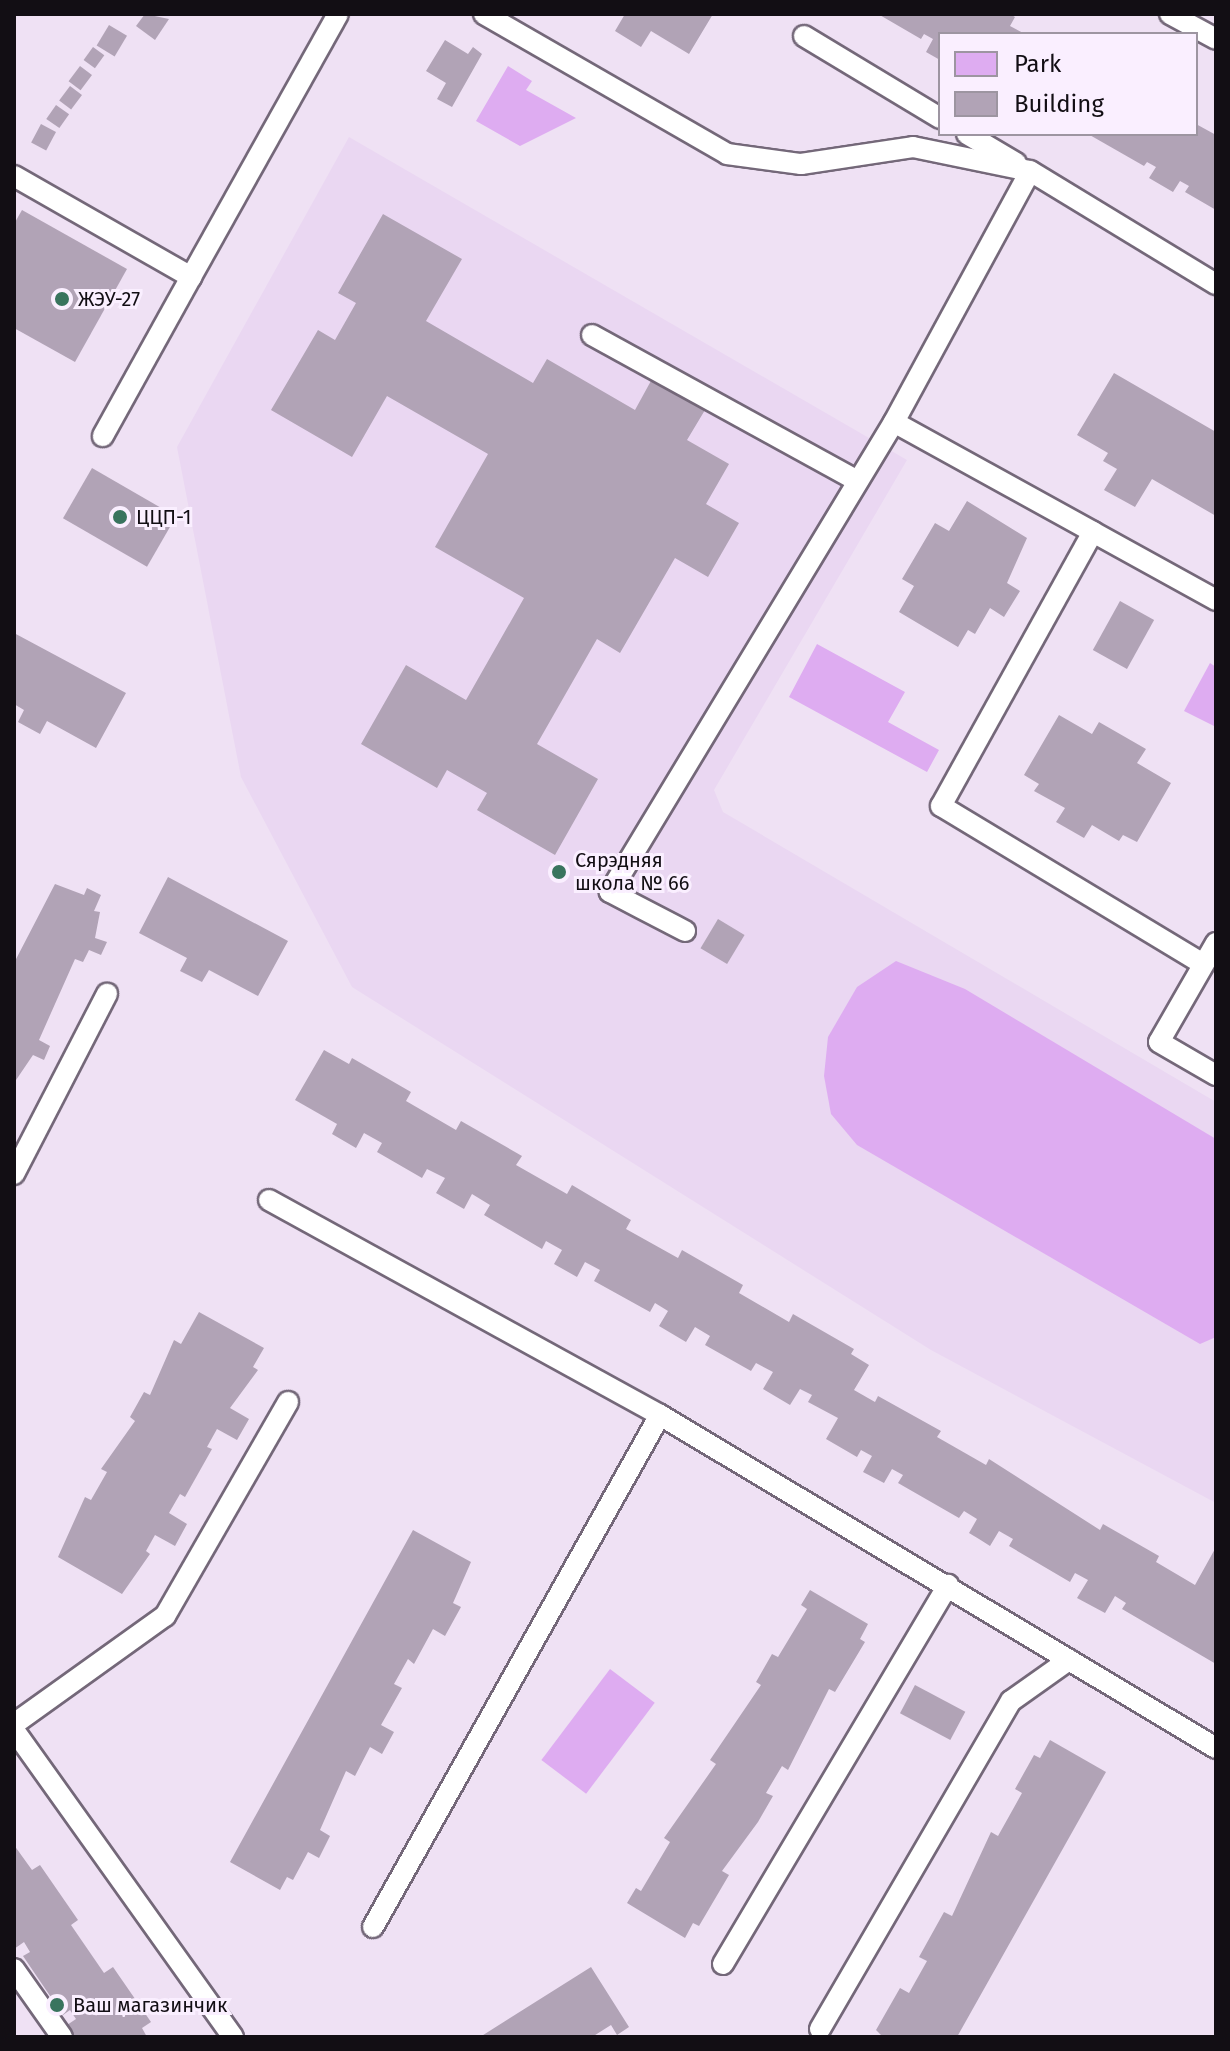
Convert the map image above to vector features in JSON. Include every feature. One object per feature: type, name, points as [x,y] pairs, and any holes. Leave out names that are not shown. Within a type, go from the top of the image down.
[{"type":"lane","points":[[103,436],[338,14]]},
{"type":"lane","points":[[484,14],[727,154],[801,164],[913,147],[1030,171]]},
{"type":"lane","points":[[1170,14],[1216,39]]},
{"type":"lane","points":[[804,36],[938,117]]},
{"type":"lane","points":[[970,136],[1216,284]]},
{"type":"lane","points":[[685,931],[610,892],[894,422],[1030,171]]},
{"type":"lane","points":[[14,176],[191,277]]},
{"type":"lane","points":[[592,335],[858,481]]},
{"type":"lane","points":[[894,422],[1216,600]]},
{"type":"lane","points":[[1093,532],[941,806],[1203,964]]},
{"type":"lane","points":[[1216,943],[1159,1042],[1216,1075]]},
{"type":"lane","points":[[14,1174],[107,994]]},
{"type":"lane","points":[[269,1200],[660,1415],[1216,1748]]},
{"type":"lane","points":[[14,1724],[165,1616],[288,1402]]},
{"type":"lane","points":[[373,1927],[660,1415]]},
{"type":"lane","points":[[723,1964],[948,1585]]},
{"type":"lane","points":[[820,2029],[1011,1701],[1069,1660]]},
{"type":"lane","points":[[14,1730],[233,2037]]},
{"type":"lane","points":[[14,1969],[62,2037]]},
{"type":"shaded area","name":"Сярэдняя школа № 66","points":[[349,137],[907,460],[714,790],[723,812],[1216,1102],[1216,1503],[931,1350],[352,987],[241,777],[177,447]]},
{"type":"green space","points":[[508,66],[532,81],[526,90],[576,118],[520,146],[476,121]]},
{"type":"green space","points":[[817,644],[905,692],[888,722],[939,750],[927,772],[789,697]]},
{"type":"green space","points":[[1210,663],[1216,667],[1216,727],[1184,711]]},
{"type":"green space","points":[[896,961],[965,989],[1216,1139],[1216,1337],[1200,1344],[857,1145],[831,1114],[824,1076],[828,1037],[857,987]]},
{"type":"green space","points":[[610,1669],[655,1703],[586,1794],[541,1760]]},
{"type":"building","points":[[145,14],[169,19],[155,40],[136,26]]},
{"type":"building","points":[[625,14],[713,14],[689,54],[651,31],[641,47],[615,31]]},
{"type":"building","points":[[878,14],[1010,14],[1015,17],[1010,26],[1021,32],[938,32],[938,59],[926,52],[933,39],[924,34],[921,39]]},
{"type":"building","points":[[109,25],[127,36],[115,56],[97,46]]},
{"type":"building","points":[[445,40],[468,54],[473,47],[482,54],[452,107],[437,99],[446,83],[426,71]]},
{"type":"building","points":[[93,47],[104,55],[95,68],[84,60]]},
{"type":"building","points":[[80,66],[92,75],[81,90],[69,81]]},
{"type":"building","points":[[70,86],[82,95],[71,109],[59,100]]},
{"type":"building","points":[[56,105],[69,114],[59,128],[46,119]]},
{"type":"building","points":[[41,124],[56,132],[46,151],[31,143]]},
{"type":"building","points":[[1198,125],[1216,135],[1216,210],[1185,192],[1189,186],[1180,181],[1173,192],[1149,178],[1156,167],[1147,162],[1144,166],[1092,136],[1198,136]]},
{"type":"building","name":"ЖЭУ-27","points":[[22,210],[127,269],[75,362],[14,328],[14,224]]},
{"type":"building","points":[[383,214],[462,259],[426,321],[533,383],[547,359],[635,410],[652,379],[705,410],[687,440],[729,464],[706,504],[739,523],[708,577],[675,558],[620,653],[597,639],[537,744],[598,779],[555,855],[477,810],[487,793],[447,770],[437,788],[361,744],[406,665],[466,700],[524,598],[435,547],[488,454],[387,396],[352,457],[271,410],[318,330],[335,340],[356,303],[338,293]]},
{"type":"building","points":[[1114,373],[1216,432],[1216,516],[1152,479],[1135,507],[1104,490],[1117,469],[1103,461],[1108,453],[1077,435]]},
{"type":"building","name":"ЦЦП-1","points":[[92,468],[176,516],[147,567],[63,518]]},
{"type":"building","points":[[967,501],[1027,538],[1007,583],[1020,591],[1004,617],[990,608],[975,634],[968,630],[958,647],[899,612],[914,586],[902,579],[935,523],[949,531]]},
{"type":"building","points":[[1120,601],[1154,620],[1127,669],[1093,650]]},
{"type":"building","points":[[14,633],[126,693],[96,748],[47,721],[40,734],[18,722],[24,710],[14,704]]},
{"type":"building","points":[[1059,715],[1092,734],[1099,722],[1146,749],[1137,763],[1171,783],[1137,842],[1123,835],[1119,841],[1092,825],[1084,838],[1056,822],[1065,808],[1034,791],[1039,784],[1024,775]]},
{"type":"building","points":[[168,877],[288,941],[258,996],[209,970],[202,982],[180,971],[187,958],[139,933]]},
{"type":"building","points":[[55,884],[84,895],[87,888],[101,895],[94,911],[100,912],[95,938],[107,942],[101,955],[89,950],[83,962],[75,959],[39,1040],[50,1046],[44,1060],[33,1055],[14,1083],[14,963]]},
{"type":"building","points":[[718,919],[745,935],[727,964],[700,948]]},
{"type":"building","points":[[324,1050],[349,1064],[352,1058],[411,1092],[406,1101],[456,1130],[461,1121],[522,1156],[516,1165],[567,1194],[572,1185],[631,1220],[626,1229],[678,1258],[682,1250],[743,1285],[739,1293],[789,1322],[793,1314],[854,1349],[851,1354],[869,1365],[854,1390],[875,1402],[878,1396],[941,1431],[937,1437],[986,1465],[989,1459],[1100,1530],[1103,1524],[1159,1556],[1156,1562],[1195,1585],[1216,1547],[1216,1664],[1122,1609],[1126,1603],[1115,1596],[1105,1613],[1077,1598],[1088,1580],[1075,1573],[1070,1582],[1009,1546],[1013,1539],[999,1531],[990,1546],[969,1533],[977,1519],[964,1511],[959,1518],[898,1483],[903,1475],[892,1469],[884,1483],[863,1472],[872,1456],[861,1450],[857,1457],[826,1439],[838,1418],[808,1402],[812,1395],[800,1389],[790,1405],[763,1389],[773,1372],[756,1363],[751,1371],[705,1345],[710,1336],[695,1327],[686,1342],[659,1326],[668,1311],[655,1303],[650,1312],[594,1281],[600,1270],[585,1262],[577,1277],[554,1264],[562,1250],[546,1241],[542,1249],[484,1215],[490,1205],[472,1194],[464,1209],[436,1193],[445,1178],[427,1169],[422,1178],[377,1152],[382,1143],[364,1133],[356,1148],[332,1134],[337,1124],[295,1100]]},
{"type":"building","points":[[199,1312],[264,1348],[253,1367],[258,1370],[230,1408],[249,1419],[237,1440],[217,1429],[207,1447],[212,1449],[185,1497],[180,1494],[169,1513],[187,1524],[175,1546],[155,1535],[146,1551],[150,1554],[122,1594],[58,1557],[85,1497],[91,1500],[107,1472],[101,1469],[135,1421],[130,1417],[144,1392],[150,1395],[174,1340],[181,1344]]},
{"type":"building","points":[[413,1530],[471,1562],[453,1603],[461,1607],[445,1636],[433,1629],[414,1664],[408,1659],[394,1684],[402,1688],[381,1725],[394,1732],[382,1754],[370,1747],[355,1776],[346,1771],[320,1830],[330,1836],[319,1858],[308,1852],[293,1880],[287,1877],[280,1890],[230,1862]]},
{"type":"building","points":[[810,1590],[868,1624],[860,1639],[865,1642],[835,1692],[829,1689],[788,1770],[782,1766],[766,1793],[773,1796],[722,1871],[729,1875],[699,1926],[693,1923],[685,1938],[627,1903],[636,1888],[641,1891],[670,1842],[664,1838],[716,1764],[710,1760],[761,1685],[756,1682],[772,1654],[778,1657],[807,1609],[801,1605]]},
{"type":"building","points":[[915,1685],[965,1712],[950,1740],[900,1713]]},
{"type":"building","points":[[1050,1740],[1106,1772],[957,2037],[883,2037],[876,2030],[900,1988],[909,1993],[927,1961],[919,1957],[944,1912],[952,1916],[991,1832],[998,1836],[1022,1793],[1015,1789],[1034,1755],[1040,1758]]},
{"type":"building","points":[[14,1845],[32,1870],[40,1865],[78,1920],[71,1925],[104,1973],[113,1967],[151,2022],[142,2028],[147,2037],[70,2037],[64,2027],[76,2019],[70,2010],[63,2015],[23,1956],[30,1952],[24,1942],[14,1949]]},
{"type":"building","points":[[591,1967],[629,2027],[617,2035],[611,2025],[592,2037],[480,2037]]},
{"type":"place","name":"ЖЭУ-27","points":[[62,299]]},
{"type":"place","name":"ЦЦП-1","points":[[120,517]]},
{"type":"place","name":"Сярэдняя школа № 66","points":[[559,872]]},
{"type":"place","name":"Ваш магазинчик","points":[[57,2005]]}]
